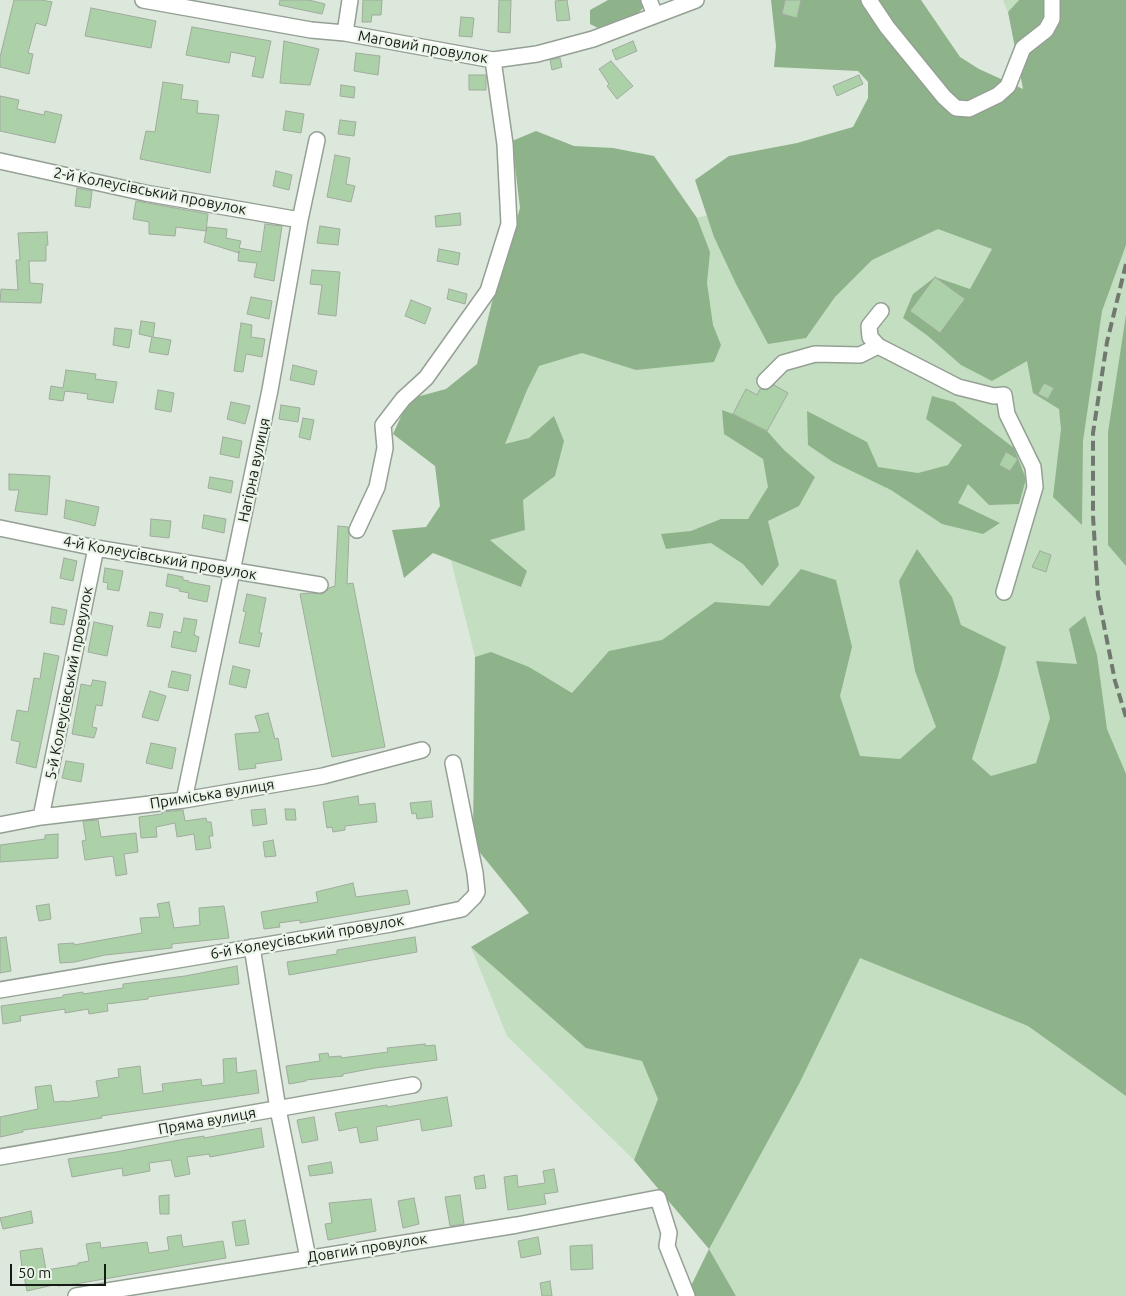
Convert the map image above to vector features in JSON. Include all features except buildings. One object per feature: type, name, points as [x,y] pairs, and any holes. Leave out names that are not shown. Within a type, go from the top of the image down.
[{"type":"street","name":"Маговий провулок","points":[[143,0],[311,30],[345,33],[493,60],[537,54],[594,39],[696,0]]},
{"type":"street","points":[[345,33],[350,0]]},
{"type":"street","points":[[649,0],[655,15]]},
{"type":"street","points":[[869,0],[887,27],[944,97],[956,108],[969,109],[998,95],[1008,86],[1023,48],[1046,30],[1052,19],[1052,0]]},
{"type":"street","points":[[357,530],[377,486],[385,448],[383,425],[403,398],[426,378],[488,291],[509,224],[505,144],[493,60]]},
{"type":"street","name":"Нагірна вулиця","points":[[184,800],[234,570],[270,390],[300,220],[317,140]]},
{"type":"street","name":"2-й Колеусівський провулок","points":[[0,161],[145,192],[300,220]]},
{"type":"street","points":[[881,311],[869,326],[870,338],[878,346],[958,388],[994,396],[1004,395],[1007,414],[1033,467],[1035,487],[1004,592]]},
{"type":"street","points":[[765,381],[783,363],[815,354],[860,355],[878,346]]},
{"type":"street","name":"4-й Колеусівський провулок","points":[[0,528],[96,548],[320,585]]},
{"type":"street","name":"5-й Колеусівський провулок","points":[[41,817],[96,548]]},
{"type":"street","name":"Приміська вулиця","points":[[0,825],[41,817],[184,800],[323,776],[422,750]]},
{"type":"street","name":"6-й Колеусівський провулок","points":[[0,990],[391,924],[462,909],[477,892],[475,872],[453,763]]},
{"type":"street","points":[[252,947],[278,1109],[308,1258]]},
{"type":"street","name":"Пряма вулиця","points":[[0,1157],[413,1085]]},
{"type":"street","name":"Довгий провулок","points":[[76,1296],[517,1225],[658,1198],[669,1233],[667,1246],[687,1296]]},
{"type":"green space","points":[[608,0],[642,0],[644,7],[638,13],[598,28],[590,24],[590,10]]},
{"type":"green space","points":[[771,0],[921,0],[960,57],[979,69],[1023,89],[1008,12],[1019,0],[1126,0],[1126,245],[1102,311],[1083,441],[1082,525],[1053,497],[1061,429],[1059,409],[1033,393],[1027,361],[992,381],[961,365],[928,336],[903,318],[913,294],[935,277],[970,289],[992,249],[938,229],[872,260],[835,297],[806,338],[768,344],[736,284],[714,237],[695,180],[729,156],[797,143],[853,127],[868,98],[868,82],[858,71],[774,67],[776,46]]},
{"type":"green space","points":[[1003,0],[1019,0],[1008,12]]},
{"type":"green space","points":[[1126,38],[1126,1296],[736,1296],[709,1249],[634,1160],[507,1036],[471,947],[529,913],[473,844],[475,657],[448,549],[533,258],[945,157]]},
{"type":"green space","points":[[536,131],[574,146],[613,148],[654,156],[697,218],[710,252],[707,283],[713,325],[721,345],[714,362],[636,370],[582,353],[539,366],[505,444],[529,438],[554,416],[564,441],[555,476],[523,500],[525,530],[490,540],[527,571],[521,587],[433,553],[404,578],[392,530],[426,527],[440,506],[435,466],[393,434],[409,399],[446,389],[477,364],[492,302],[520,208],[512,141]]},
{"type":"green space","points":[[1126,315],[1126,566],[1108,545],[1108,432]]},
{"type":"green space","points":[[932,396],[954,402],[1014,448],[1026,479],[1019,504],[989,505],[968,484],[958,503],[1000,523],[983,534],[942,524],[891,490],[833,462],[808,445],[807,411],[867,442],[878,467],[918,473],[948,465],[962,445],[926,419]]},
{"type":"green space","points":[[722,410],[767,431],[784,450],[815,477],[799,506],[768,521],[779,565],[762,586],[743,564],[711,543],[666,549],[661,534],[691,531],[721,519],[748,519],[768,487],[763,459],[724,434]]},
{"type":"green space","points":[[917,549],[952,597],[961,625],[1006,647],[972,759],[991,776],[1036,763],[1050,718],[1036,661],[1077,664],[1069,629],[1085,616],[1097,655],[1107,729],[1126,774],[1126,1096],[1028,1026],[860,958],[799,1084],[709,1249],[634,1160],[658,1099],[642,1061],[586,1048],[471,947],[529,913],[473,844],[475,657],[491,652],[529,667],[572,693],[609,651],[662,640],[715,602],[769,606],[801,569],[836,580],[852,647],[840,696],[860,756],[900,759],[936,727],[915,671],[899,581]]},
{"type":"green space","points":[[709,1249],[736,1296],[686,1296]]},
{"type":"railway","points":[[1126,264],[1107,342],[1093,433],[1093,516],[1098,595],[1115,681],[1126,717]]}]
